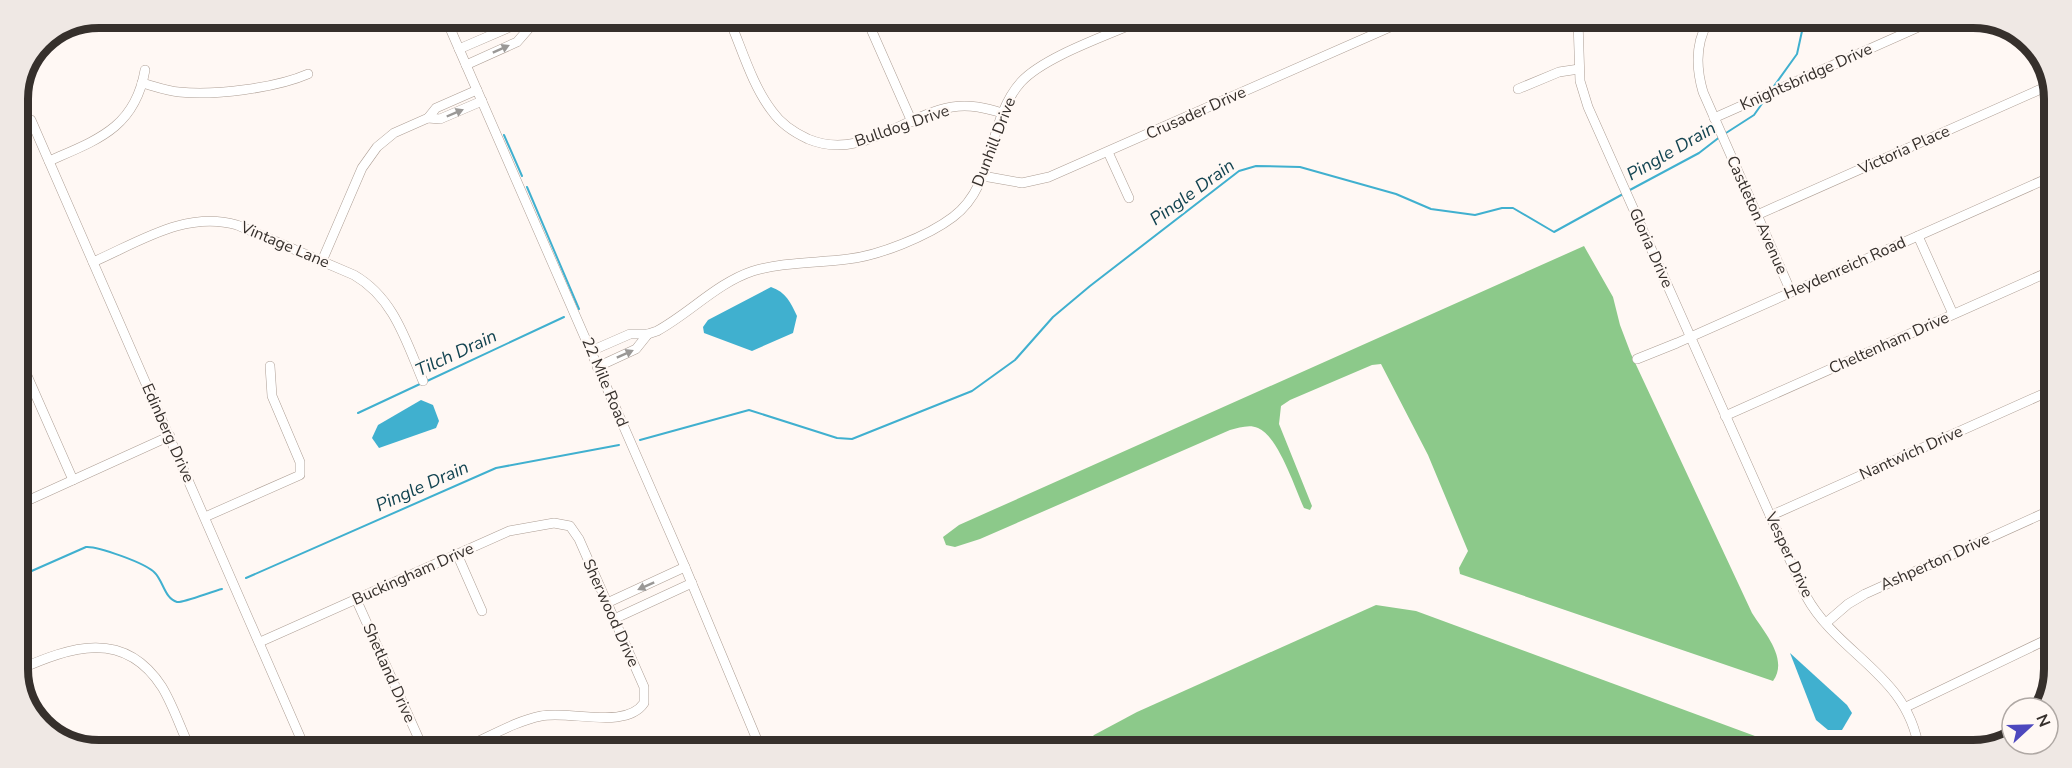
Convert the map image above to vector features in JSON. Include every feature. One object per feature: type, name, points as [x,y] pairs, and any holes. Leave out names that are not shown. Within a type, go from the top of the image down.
[{"type":"street","name":"22 Mile Road","points":[[450,28],[692,583],[757,740]]},
{"type":"street","points":[[459,49],[508,28]]},
{"type":"street","points":[[466,65],[517,42],[529,28]]},
{"type":"street","name":"Bulldog Drive","points":[[733,28],[767,104],[778,119],[802,136],[829,144],[856,144],[943,110],[962,106],[1002,113]]},
{"type":"street","points":[[871,28],[912,122]]},
{"type":"street","name":"Dunhill Drive","points":[[597,367],[636,350],[648,334],[745,274],[765,268],[863,257],[934,228],[961,210],[975,193],[983,176],[1002,113],[1018,85],[1037,69],[1125,28]]},
{"type":"street","name":"Crusader Drive","points":[[983,176],[1002,181],[1031,182],[1049,177],[1388,28]]},
{"type":"street","name":"Gloria Drive","points":[[1578,28],[1579,69],[1588,107],[1690,337]]},
{"type":"street","name":"Castleton Avenue","points":[[1705,28],[1698,52],[1698,71],[1703,92],[1791,292]]},
{"type":"street","name":"Knightsbridge Drive","points":[[1714,118],[1916,28]]},
{"type":"street","points":[[1518,89],[1559,72],[1579,69]]},
{"type":"street","points":[[49,161],[102,138],[118,125],[131,110],[145,70]]},
{"type":"street","points":[[142,83],[179,92],[201,92],[278,85],[308,74]]},
{"type":"street","name":"Victoria Place","points":[[1757,215],[2042,89]]},
{"type":"street","points":[[322,261],[366,160],[394,134],[428,118],[436,108],[477,90]]},
{"type":"street","points":[[428,118],[440,119],[482,101]]},
{"type":"street","name":"Edinberg Drive","points":[[31,120],[301,740]]},
{"type":"street","points":[[1108,152],[1129,198]]},
{"type":"street","name":"Heydenreich Road","points":[[1636,359],[2043,180]]},
{"type":"street","name":"Vintage Lane","points":[[93,262],[178,225],[206,219],[237,225],[362,280],[383,298],[399,325],[423,381]]},
{"type":"street","points":[[1918,236],[1953,314]]},
{"type":"street","name":"Cheltenham Drive","points":[[1725,416],[2043,274]]},
{"type":"street","name":"Dunhill Drive","points":[[591,351],[630,334],[648,334]]},
{"type":"street","name":"Vesper Drive","points":[[1690,337],[1806,596],[1826,623],[1883,677],[1906,707],[1917,740]]},
{"type":"street","points":[[205,517],[297,477],[302,471],[272,396],[270,366]]},
{"type":"street","points":[[29,380],[73,480]]},
{"type":"street","name":"Nantwich Drive","points":[[1770,516],[2044,394]]},
{"type":"street","points":[[29,500],[170,436]]},
{"type":"street","name":"Ashperton Drive","points":[[1826,623],[1848,604],[1865,594],[2044,513]]},
{"type":"street","name":"Buckingham Drive","points":[[260,642],[516,528],[554,523],[570,526]]},
{"type":"street","name":"Sherwood Drive","points":[[484,740],[541,716],[614,718],[631,714],[644,703],[644,687],[577,534],[570,526]]},
{"type":"street","points":[[457,554],[482,611]]},
{"type":"street","points":[[607,603],[685,567]]},
{"type":"street","points":[[614,619],[692,583]]},
{"type":"street","name":"Shetland Drive","points":[[356,599],[419,740]]},
{"type":"street","points":[[1906,707],[2044,641]]},
{"type":"street","points":[[29,665],[58,652],[77,647],[96,647],[115,651],[135,660],[157,680],[186,740]]},
{"type":"green space","points":[[1584,246],[1613,297],[1631,354],[1752,613],[1777,655],[1777,673],[1773,681],[1460,574],[1459,568],[1468,551],[1428,455],[1381,364],[1372,365],[1281,406],[1279,424],[1312,506],[1310,510],[1304,508],[1285,464],[1272,441],[1258,428],[1248,426],[1230,430],[980,539],[955,547],[946,545],[943,537],[959,525]]},
{"type":"green space","points":[[1376,605],[1416,611],[1766,740],[1089,740],[1094,735],[1137,712]]},
{"type":"water","points":[[771,287],[784,295],[795,311],[797,316],[793,333],[752,351],[704,333],[703,327],[708,320]]},
{"type":"water","points":[[421,400],[433,405],[439,421],[436,428],[379,448],[372,438],[378,425]]},
{"type":"water","points":[[1790,653],[1847,705],[1852,713],[1842,730],[1828,730],[1816,720]]},
{"type":"waterway","name":"Pingle Drain","points":[[1774,86],[1797,54],[1803,28]]},
{"type":"waterway","name":"Pingle Drain","points":[[1726,133],[1754,115],[1766,98]]},
{"type":"waterway","name":"Tilch Drain","points":[[504,135],[522,176]]},
{"type":"waterway","name":"Pingle Drain","points":[[1628,191],[1699,153],[1721,136]]},
{"type":"waterway","name":"Pingle Drain","points":[[640,440],[749,410],[837,438],[852,439],[972,391],[1015,360],[1053,317],[1090,286],[1239,171],[1256,166],[1300,167],[1396,194],[1431,209],[1475,215],[1502,208],[1513,208],[1554,232],[1623,194]]},
{"type":"waterway","name":"Tilch Drain","points":[[527,187],[579,309]]},
{"type":"waterway","name":"Tilch Drain","points":[[425,382],[564,317]]},
{"type":"waterway","name":"Tilch Drain","points":[[358,413],[420,384]]},
{"type":"waterway","name":"Pingle Drain","points":[[246,578],[496,468],[619,445]]},
{"type":"waterway","name":"Pingle Drain","points":[[29,572],[86,547],[92,547],[121,556],[150,569],[158,576],[167,594],[177,602],[222,589]]}]
